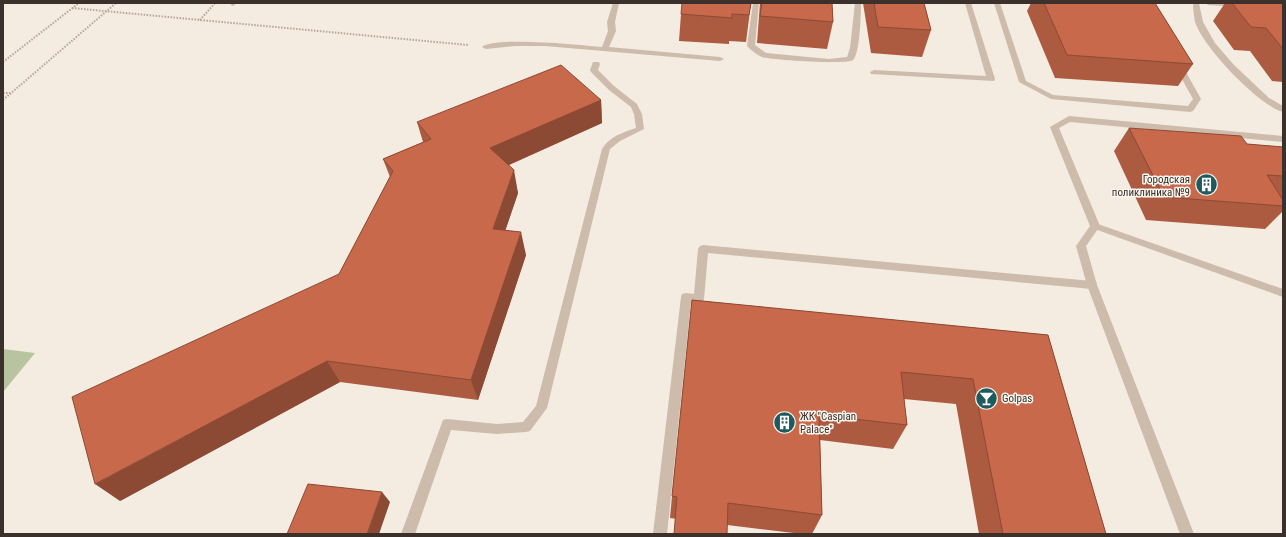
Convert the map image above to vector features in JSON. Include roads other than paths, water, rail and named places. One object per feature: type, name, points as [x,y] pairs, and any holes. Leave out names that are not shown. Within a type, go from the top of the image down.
[{"type":"street","points":[[605,49],[612,31],[611,22],[616,3]]},
{"type":"street","points":[[756,3],[751,46],[764,55],[829,61],[850,58],[854,48],[858,3]]},
{"type":"street","points":[[874,72],[991,79],[968,3]]},
{"type":"street","points":[[997,3],[1023,82],[1051,97],[1190,109],[1197,99],[1175,59]]},
{"type":"street","points":[[1196,3],[1199,22],[1212,44],[1231,66],[1266,100],[1283,109]]},
{"type":"street","points":[[1208,3],[1244,5]]},
{"type":"street","points":[[486,47],[500,44],[531,44],[720,59]]},
{"type":"street","points":[[408,534],[447,424],[498,429],[526,427],[540,408],[606,149],[610,142],[626,134],[640,130],[639,116],[633,103],[615,91],[599,76],[594,70],[596,64]]},
{"type":"street","points":[[1283,139],[1070,119],[1054,127],[1095,226],[1283,293]]},
{"type":"street","points":[[1095,226],[1081,246],[1092,285],[1187,534]]},
{"type":"street","points":[[660,534],[686,297],[699,299],[703,250],[1092,285]]},
{"type":"place","name":"Городская поликлиника №9","points":[[1206,185]]},
{"type":"place","name":"Golpas","points":[[987,398]]},
{"type":"place","name":"ЖК \"Caspian Palace\"","points":[[785,422]]}]
